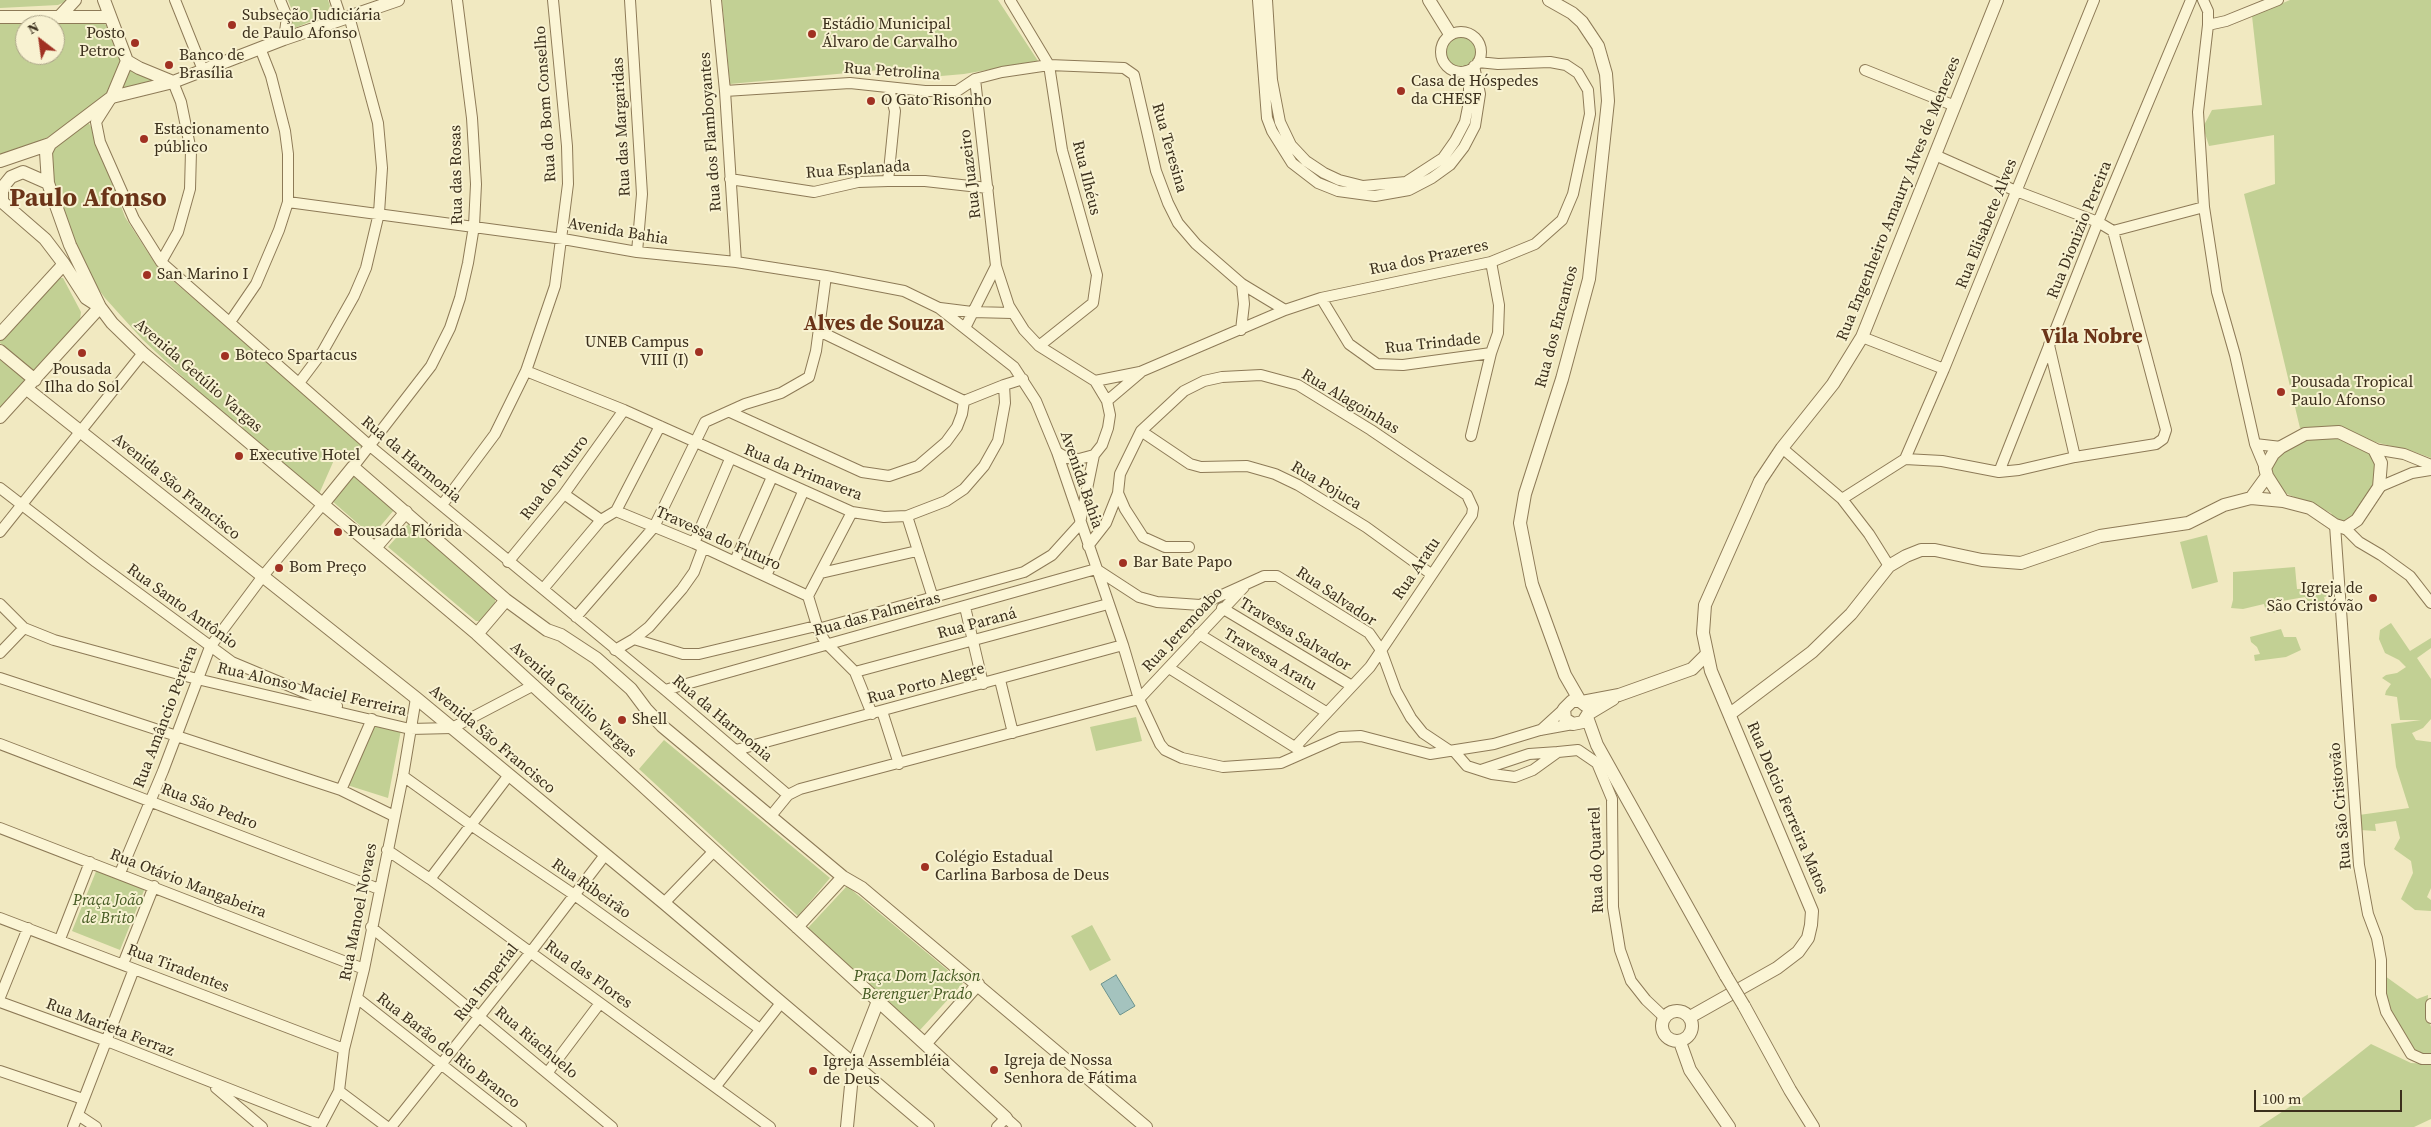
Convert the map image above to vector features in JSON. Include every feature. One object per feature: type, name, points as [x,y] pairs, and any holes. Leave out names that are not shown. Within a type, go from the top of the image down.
[{"type":"street","points":[[61,15],[75,0]]},
{"type":"street","points":[[104,0],[127,61],[138,68],[173,82],[181,102],[191,151],[190,189],[178,232],[161,262]]},
{"type":"street","points":[[175,0],[203,70]]},
{"type":"street","points":[[280,0],[287,17],[284,39]]},
{"type":"street","points":[[299,383],[323,351],[354,296],[366,268],[378,213],[382,168],[378,124],[345,17],[335,0]]},
{"type":"street","points":[[0,161],[50,144],[112,97],[173,82],[345,17],[379,2],[398,0]]},
{"type":"street","name":"Rua das Rosas","points":[[354,467],[431,366],[450,328],[460,298],[474,226],[476,184],[472,118],[457,0]]},
{"type":"street","name":"Rua do Bom Conselho","points":[[442,505],[495,434],[526,371],[556,286],[568,184],[567,146],[553,0]]},
{"type":"street","name":"Rua das Margaridas","points":[[630,0],[642,194],[638,252]]},
{"type":"street","name":"Rua dos Flamboyantes","points":[[716,0],[725,91],[736,262]]},
{"type":"street","name":"Rua Ilhéus","points":[[1010,0],[1050,65],[1062,150],[1097,275],[1093,302],[1087,310],[1039,346]]},
{"type":"street","points":[[1258,0],[1266,59]]},
{"type":"street","points":[[1268,0],[1267,118],[1272,131],[1287,148],[1324,174],[1375,196],[1432,178],[1450,165],[1464,147],[1475,126],[1480,94],[1473,66]]},
{"type":"street","points":[[1429,0],[1450,34]]},
{"type":"street","name":"Rua dos Encantos","points":[[1549,0],[1572,12],[1582,22],[1598,46],[1606,74],[1608,101],[1589,280],[1562,379],[1525,494],[1520,523],[1532,584],[1565,675],[1581,702]]},
{"type":"street","name":"Rua Engenheiro Amaury Alves de Menezes","points":[[1711,671],[1706,655],[1703,633],[1705,605],[1760,481],[1782,448],[1834,384],[1862,337],[1997,0]]},
{"type":"street","name":"Rua Elisabete Alves","points":[[1905,458],[1944,369],[2094,0]]},
{"type":"street","name":"Rua Dionizio Pereira","points":[[1999,472],[2098,222],[2192,0]]},
{"type":"street","points":[[2203,0],[2208,11],[2208,26],[2198,112],[2204,207],[2217,292],[2235,355],[2255,444],[2266,472],[2283,501]]},
{"type":"street","points":[[2208,26],[2226,21],[2278,0]]},
{"type":"street","points":[[65,15],[110,17]]},
{"type":"street","points":[[0,16],[15,16]]},
{"type":"street","points":[[1407,186],[1443,158],[1465,122],[1470,102],[1469,80],[1481,49],[1475,37],[1463,32],[1450,34],[1441,47],[1443,62],[1455,71],[1473,66]]},
{"type":"street","points":[[230,322],[256,284],[279,230],[288,202],[288,154],[285,131],[271,76],[260,48]]},
{"type":"street","points":[[112,97],[127,61]]},
{"type":"street","name":"Rua dos Prazeres","points":[[1095,381],[1140,372],[1285,310],[1321,298],[1491,262],[1534,244],[1562,220],[1573,194],[1590,114],[1588,90],[1578,73],[1566,65],[1550,62],[1473,66]]},
{"type":"street","name":"Rua Petrolina","points":[[725,91],[850,83],[925,92],[957,91],[975,79],[1002,72],[1050,65],[1124,68],[1130,70],[1136,82]]},
{"type":"street","points":[[1865,70],[1955,106]]},
{"type":"street","name":"Rua Juazeiro","points":[[975,79],[996,266],[1012,313],[1039,346],[1095,381]]},
{"type":"street","name":"Rua Teresina","points":[[1136,82],[1156,171],[1175,216],[1196,244],[1242,284],[1285,310]]},
{"type":"street","points":[[888,181],[895,111],[889,89]]},
{"type":"street","name":"Rua da Harmonia","points":[[112,97],[96,122],[100,142],[134,219],[161,262],[370,446],[665,690],[788,795]]},
{"type":"street","points":[[1465,122],[1475,126]]},
{"type":"street","name":"Avenida Getúlio Vargas","points":[[50,144],[46,152],[48,183],[70,245],[100,307]]},
{"type":"street","points":[[1287,148],[1292,162],[1318,183],[1338,191],[1362,191]]},
{"type":"street","points":[[1842,499],[1905,458],[1942,461],[1999,472],[2019,470],[2075,457],[2156,444],[2163,439],[2166,430],[2113,231],[2098,222],[2016,191],[1935,155]]},
{"type":"street","points":[[1,201],[2,188],[11,178],[23,172],[48,183]]},
{"type":"street","points":[[1318,183],[1324,174]]},
{"type":"street","name":"Rua Esplanada","points":[[730,179],[814,192],[858,182],[888,181],[925,181],[988,188]]},
{"type":"street","name":"Avenida Getúlio Vargas","points":[[1,201],[45,239],[86,298],[100,307],[143,352],[477,634],[925,1044],[1002,1123],[1016,1127]]},
{"type":"street","name":"Avenida Bahia","points":[[288,202],[474,226],[638,252],[736,262],[826,276],[904,291],[939,308],[1014,367],[1036,401],[1057,452],[1080,524],[1123,645],[1139,699]]},
{"type":"street","points":[[2113,231],[2204,207]]},
{"type":"street","points":[[1472,436],[1491,353],[1498,333],[1499,305],[1491,262]]},
{"type":"street","points":[[0,334],[64,264]]},
{"type":"street","points":[[965,328],[996,266]]},
{"type":"street","points":[[576,617],[654,527],[693,443],[705,422],[745,404],[781,393],[808,377],[816,351],[826,276]]},
{"type":"street","points":[[1241,330],[1244,304],[1242,284]]},
{"type":"street","name":"Rua Trindade","points":[[1321,298],[1349,344],[1377,364],[1403,365],[1491,353]]},
{"type":"street","points":[[0,417],[100,307]]},
{"type":"street","name":"Avenida Bahia","points":[[939,308],[972,312],[1012,313]]},
{"type":"street","points":[[819,331],[964,401],[1023,379]]},
{"type":"street","points":[[1862,337],[1944,369]]},
{"type":"street","points":[[2049,345],[2075,457]]},
{"type":"street","name":"Avenida São Francisco","points":[[0,351],[31,385],[80,431],[416,698],[664,903],[928,1127]]},
{"type":"street","points":[[0,532],[143,352]]},
{"type":"street","name":"Rua da Primavera","points":[[526,371],[624,410],[693,443],[852,512],[884,517],[907,516],[946,501],[964,488],[984,466],[998,441],[1005,403],[1004,385]]},
{"type":"street","name":"Rua dos Prazeres","points":[[1107,401],[1140,372]]},
{"type":"street","name":"Rua Alagoinhas","points":[[1088,546],[1106,523],[1118,493],[1120,474],[1141,432],[1184,390],[1204,381],[1222,377],[1261,375],[1298,385],[1371,430],[1467,495]]},
{"type":"street","points":[[1080,524],[1094,455],[1102,445],[1110,415],[1107,401],[1095,381]]},
{"type":"street","points":[[730,412],[862,472],[889,476],[918,466],[946,442],[957,428],[964,401]]},
{"type":"street","name":"Rua do Futuro","points":[[508,562],[564,494],[624,410]]},
{"type":"street","points":[[543,589],[601,520],[616,511],[660,426]]},
{"type":"street","name":"Rua Pojuca","points":[[1141,432],[1190,464],[1201,467],[1247,466],[1275,474],[1298,484],[1366,527],[1431,574]]},
{"type":"street","points":[[2251,498],[2266,472],[2273,454],[2281,447],[2305,434],[2339,432],[2374,449],[2404,454],[2431,465]]},
{"type":"street","points":[[2255,444],[2281,447]]},
{"type":"street","points":[[1782,448],[1842,499],[1889,566]]},
{"type":"street","points":[[2340,527],[2357,520],[2378,487],[2381,463],[2374,449]]},
{"type":"street","points":[[1057,452],[1067,458],[1080,459],[1094,455]]},
{"type":"street","points":[[615,650],[634,639],[649,627],[682,590],[694,572],[699,545],[730,459]]},
{"type":"street","name":"Avenida Getúlio Vargas","points":[[354,467],[506,600],[547,630],[561,635],[596,658],[631,689],[662,726],[843,877],[862,888],[978,984],[1146,1127]]},
{"type":"street","name":"Rua Amâncio Pereira","points":[[120,873],[210,647],[263,576],[354,467]]},
{"type":"street","points":[[2378,487],[2412,473],[2431,470]]},
{"type":"street","points":[[735,561],[772,477]]},
{"type":"street","name":"Rua Santo Antônio","points":[[0,488],[232,662],[369,718]]},
{"type":"street","points":[[766,576],[803,492]]},
{"type":"street","points":[[1118,493],[1124,509],[1143,537],[1165,547],[1189,547]]},
{"type":"street","points":[[564,494],[601,520]]},
{"type":"street","name":"Rua Aratu","points":[[1299,749],[1326,712],[1352,686],[1381,650],[1472,515],[1473,508],[1467,495]]},
{"type":"street","points":[[1730,714],[1812,652],[1851,614],[1889,566],[1921,550],[1935,550],[1982,560],[2021,563],[2100,536],[2188,523],[2224,505],[2251,498],[2283,501],[2310,508],[2381,555],[2410,576],[2431,603]]},
{"type":"street","name":"Travessa do Futuro","points":[[616,511],[699,545],[808,596]]},
{"type":"street","points":[[375,548],[406,512]]},
{"type":"street","points":[[852,512],[808,596],[817,628],[826,643],[854,672],[877,712],[899,764]]},
{"type":"street","points":[[907,516],[933,598]]},
{"type":"street","name":"Rua das Palmeiras","points":[[634,639],[683,654],[699,654],[817,628],[1024,572],[1052,555],[1080,524]]},
{"type":"street","name":"Rua São Cristovão","points":[[2340,527],[2359,865],[2368,914],[2377,938],[2381,994],[2386,1012],[2411,1054],[2422,1059],[2431,1059]]},
{"type":"street","points":[[821,573],[917,551]]},
{"type":"street","name":"Rua das Palmeiras","points":[[665,690],[826,643],[964,607],[1096,569]]},
{"type":"street","name":"Rua Salvador","points":[[1096,569],[1139,597],[1157,602],[1200,605],[1264,576],[1277,576],[1289,582],[1369,633],[1381,650],[1396,691],[1411,718],[1423,734],[1452,751]]},
{"type":"street","name":"Rua Jeremoabo","points":[[1139,699],[1222,608],[1249,582]]},
{"type":"street","points":[[477,634],[506,600]]},
{"type":"street","name":"Rua Alonso Maciel Ferreira","points":[[0,604],[24,628],[54,640],[197,679],[410,729],[452,728],[534,685]]},
{"type":"street","name":"Rua Paraná","points":[[854,672],[1108,604]]},
{"type":"street","points":[[1200,605],[1208,612],[1210,623]]},
{"type":"street","points":[[964,607],[983,684]]},
{"type":"street","name":"Travessa Salvador","points":[[1222,608],[1352,686]]},
{"type":"street","points":[[0,652],[24,628]]},
{"type":"street","name":"Travessa Aratu","points":[[1199,634],[1326,712]]},
{"type":"street","name":"Rua Porto Alegre","points":[[736,750],[1000,680],[1123,645]]},
{"type":"street","points":[[1540,730],[1572,701],[1581,702],[1619,695],[1692,669],[1706,655]]},
{"type":"street","points":[[1169,668],[1299,749]]},
{"type":"street","points":[[1692,669],[1711,671]]},
{"type":"street","name":"Rua Delcio Ferreira Matos","points":[[1690,1017],[1777,968],[1798,952],[1808,938],[1812,911],[1711,671]]},
{"type":"street","name":"Rua dos Encantos","points":[[1565,675],[1565,707]]},
{"type":"street","points":[[0,678],[341,790],[394,816]]},
{"type":"street","points":[[1000,680],[1013,733]]},
{"type":"street","points":[[770,817],[788,795],[800,789],[1139,699],[1160,744],[1165,750],[1182,758],[1223,767],[1281,763],[1299,749],[1340,737],[1362,736],[1430,754],[1494,744],[1540,730],[1583,722],[1588,716],[1619,695]]},
{"type":"street","name":"Rua Manoel Novaes","points":[[320,1126],[339,1091],[344,1049],[364,969],[378,889],[403,776],[416,698]]},
{"type":"street","points":[[1581,702],[1588,710],[1588,716]]},
{"type":"street","points":[[1565,707],[1565,719],[1574,724]]},
{"type":"street","name":"Rua do Quartel","points":[[1588,716],[1597,746],[1790,1090],[1813,1127]]},
{"type":"street","points":[[341,790],[369,718]]},
{"type":"street","name":"Rua do Quartel","points":[[1574,724],[1597,746]]},
{"type":"street","name":"Rua São Pedro","points":[[0,744],[378,889]]},
{"type":"street","name":"Rua do Quartel","points":[[1481,770],[1529,754],[1578,750],[1596,763],[1612,799],[1613,907],[1620,950],[1631,981],[1646,1000],[1664,1017]]},
{"type":"street","points":[[1452,751],[1467,766],[1515,777],[1533,770],[1558,752]]},
{"type":"street","points":[[430,879],[508,775]]},
{"type":"street","name":"Rua Ribeirão","points":[[403,776],[471,825],[574,894],[760,1030]]},
{"type":"street","name":"Rua Otávio Mangabeira","points":[[0,828],[154,886],[364,969]]},
{"type":"street","name":"Rua das Flores","points":[[387,850],[430,879],[770,1127]]},
{"type":"street","points":[[664,903],[714,851]]},
{"type":"street","name":"Rua Imperial","points":[[391,1127],[443,1064],[605,855]]},
{"type":"street","points":[[60,939],[90,862]]},
{"type":"street","points":[[797,928],[843,877]]},
{"type":"street","points":[[123,964],[154,886]]},
{"type":"street","name":"Rua Tiradentes","points":[[0,918],[60,939],[344,1049]]},
{"type":"street","name":"Rua Riachuelo","points":[[371,927],[612,1127]]},
{"type":"street","points":[[0,997],[28,928]]},
{"type":"street","points":[[73,1127],[108,1041],[134,969]]},
{"type":"street","points":[[925,1044],[978,984]]},
{"type":"street","name":"Rua Barão do Rio Branco","points":[[357,998],[521,1127]]},
{"type":"street","points":[[846,1127],[854,1065],[878,1001]]},
{"type":"street","name":"Rua Marieta Ferraz","points":[[0,1002],[108,1041],[320,1126]]},
{"type":"street","points":[[548,1072],[600,1002]]},
{"type":"street","points":[[716,1086],[781,1003]]},
{"type":"street","points":[[2431,1004],[2431,1018]]},
{"type":"street","points":[[1672,1011],[1682,1011],[1690,1017],[1692,1028],[1690,1034],[1680,1042],[1667,1039],[1662,1031],[1664,1017],[1672,1011]]},
{"type":"street","points":[[1680,1042],[1690,1070],[1729,1127]]},
{"type":"street","points":[[0,1071],[83,1099]]},
{"type":"street","name":"Rua Marieta Ferraz","points":[[209,1082],[262,1127]]},
{"type":"street","points":[[339,1091],[354,1100],[386,1127]]},
{"type":"street","points":[[78,1114],[96,1127]]},
{"type":"green space","points":[[0,0],[69,0],[58,5],[0,8]]},
{"type":"green space","points":[[288,0],[328,0],[330,6],[326,15],[290,30],[292,10]]},
{"type":"green space","points":[[722,0],[998,0],[1038,61],[964,74],[907,79],[901,68],[730,84]]},
{"type":"green space","points":[[2290,0],[2431,0],[2431,458],[2412,451],[2375,442],[2340,427],[2300,428],[2244,194],[2275,184],[2274,135],[2209,146],[2203,127],[2212,110],[2262,105],[2252,16]]},
{"type":"green space","points":[[0,10],[78,12],[96,19],[106,25],[121,57],[112,95],[128,67],[159,83],[135,88],[46,138],[25,147],[0,154]]},
{"type":"green space","points":[[1461,33],[1473,39],[1479,51],[1473,63],[1461,69],[1449,63],[1443,51],[1449,39]]},
{"type":"green space","points":[[88,122],[93,130],[125,217],[158,268],[365,445],[350,461],[342,456],[334,460],[319,494],[201,394],[142,339],[105,298],[91,279],[82,262],[50,172],[53,148]]},
{"type":"green space","points":[[57,278],[63,278],[81,312],[80,320],[34,374],[0,343],[0,339]]},
{"type":"green space","points":[[0,355],[29,381],[0,410]]},
{"type":"green space","points":[[2337,435],[2368,449],[2376,462],[2376,478],[2353,519],[2336,523],[2331,513],[2287,494],[2275,486],[2270,474],[2272,464],[2279,453],[2309,438]]},
{"type":"green space","points":[[354,474],[394,510],[372,536],[331,500]]},
{"type":"green space","points":[[410,522],[495,599],[495,603],[480,621],[476,621],[388,547]]},
{"type":"green space","points":[[2207,535],[2218,582],[2192,589],[2180,542]]},
{"type":"green space","points":[[2295,567],[2297,589],[2328,589],[2329,596],[2324,597],[2327,606],[2312,607],[2305,597],[2272,604],[2275,613],[2266,612],[2264,604],[2243,609],[2231,608],[2233,600],[2233,572]]},
{"type":"green space","points":[[2391,623],[2410,651],[2431,638],[2431,648],[2417,658],[2431,679],[2431,719],[2423,728],[2412,733],[2416,740],[2431,742],[2431,888],[2427,897],[2431,900],[2431,911],[2415,910],[2401,899],[2413,873],[2411,861],[2394,849],[2400,838],[2396,821],[2375,824],[2376,831],[2360,830],[2359,815],[2409,808],[2396,767],[2391,724],[2421,720],[2400,720],[2397,697],[2385,695],[2391,684],[2382,678],[2386,675],[2397,673],[2406,667],[2399,660],[2385,653],[2379,639],[2380,630]]},
{"type":"green space","points":[[2281,629],[2284,637],[2296,637],[2301,650],[2286,657],[2255,661],[2254,655],[2260,654],[2257,647],[2251,642],[2250,637]]},
{"type":"green space","points":[[1136,717],[1142,741],[1096,751],[1090,727]]},
{"type":"green space","points":[[374,725],[401,730],[388,798],[347,785]]},
{"type":"green space","points":[[664,740],[830,878],[798,916],[639,769]]},
{"type":"green space","name":"Praça João de Brito","points":[[97,869],[145,888],[120,950],[72,931]]},
{"type":"green space","name":"Praça Dom Jackson Berenguer Prado","points":[[847,886],[963,983],[920,1030],[806,930]]},
{"type":"green space","points":[[1092,925],[1111,960],[1090,971],[1071,936]]},
{"type":"green space","points":[[2385,976],[2417,999],[2428,995],[2427,1013],[2431,1027],[2431,1056],[2423,1056],[2412,1051],[2390,1010],[2384,993]]},
{"type":"green space","points":[[2371,1044],[2411,1063],[2431,1064],[2431,1119],[2414,1127],[2259,1127],[2300,1100]]},
{"type":"water","points":[[1116,975],[1135,1006],[1120,1015],[1101,984]]},
{"type":"place","name":"Subseção Judiciária de Paulo Afonso","points":[[232,25]]},
{"type":"place","name":"Estádio Municipal Álvaro de Carvalho","points":[[812,34]]},
{"type":"place","name":"Posto Petroc","points":[[135,43]]},
{"type":"place","name":"Banco de Brasília","points":[[169,65]]},
{"type":"place","name":"Casa de Hóspedes da CHESF","points":[[1401,91]]},
{"type":"place","name":"O Gato Risonho","points":[[871,101]]},
{"type":"place","name":"Estacionamento público","points":[[144,139]]},
{"type":"place","name":"San Marino I","points":[[147,275]]},
{"type":"place","name":"UNEB Campus VIII (I)","points":[[699,352]]},
{"type":"place","name":"Pousada Ilha do Sol","points":[[82,353]]},
{"type":"place","name":"Boteco Spartacus","points":[[225,356]]},
{"type":"place","name":"Pousada Tropical Paulo Afonso","points":[[2281,392]]},
{"type":"place","name":"Executive Hotel","points":[[239,456]]},
{"type":"place","name":"Pousada Flórida","points":[[338,532]]},
{"type":"place","name":"Bar Bate Papo","points":[[1123,563]]},
{"type":"place","name":"Bom Preço","points":[[279,568]]},
{"type":"place","name":"Igreja de São Cristóvão","points":[[2373,598]]},
{"type":"place","name":"Shell","points":[[622,720]]},
{"type":"place","name":"Colégio Estadual Carlina Barbosa de Deus","points":[[925,867]]},
{"type":"place","name":"Igreja de Nossa Senhora de Fátima","points":[[994,1070]]},
{"type":"place","name":"Igreja Assembléia de Deus","points":[[813,1071]]},
{"type":"district","name":"Paulo Afonso","points":[[88,199]]},
{"type":"district","name":"Alves de Souza","points":[[874,325]]},
{"type":"district","name":"Vila Nobre","points":[[2092,338]]}]
